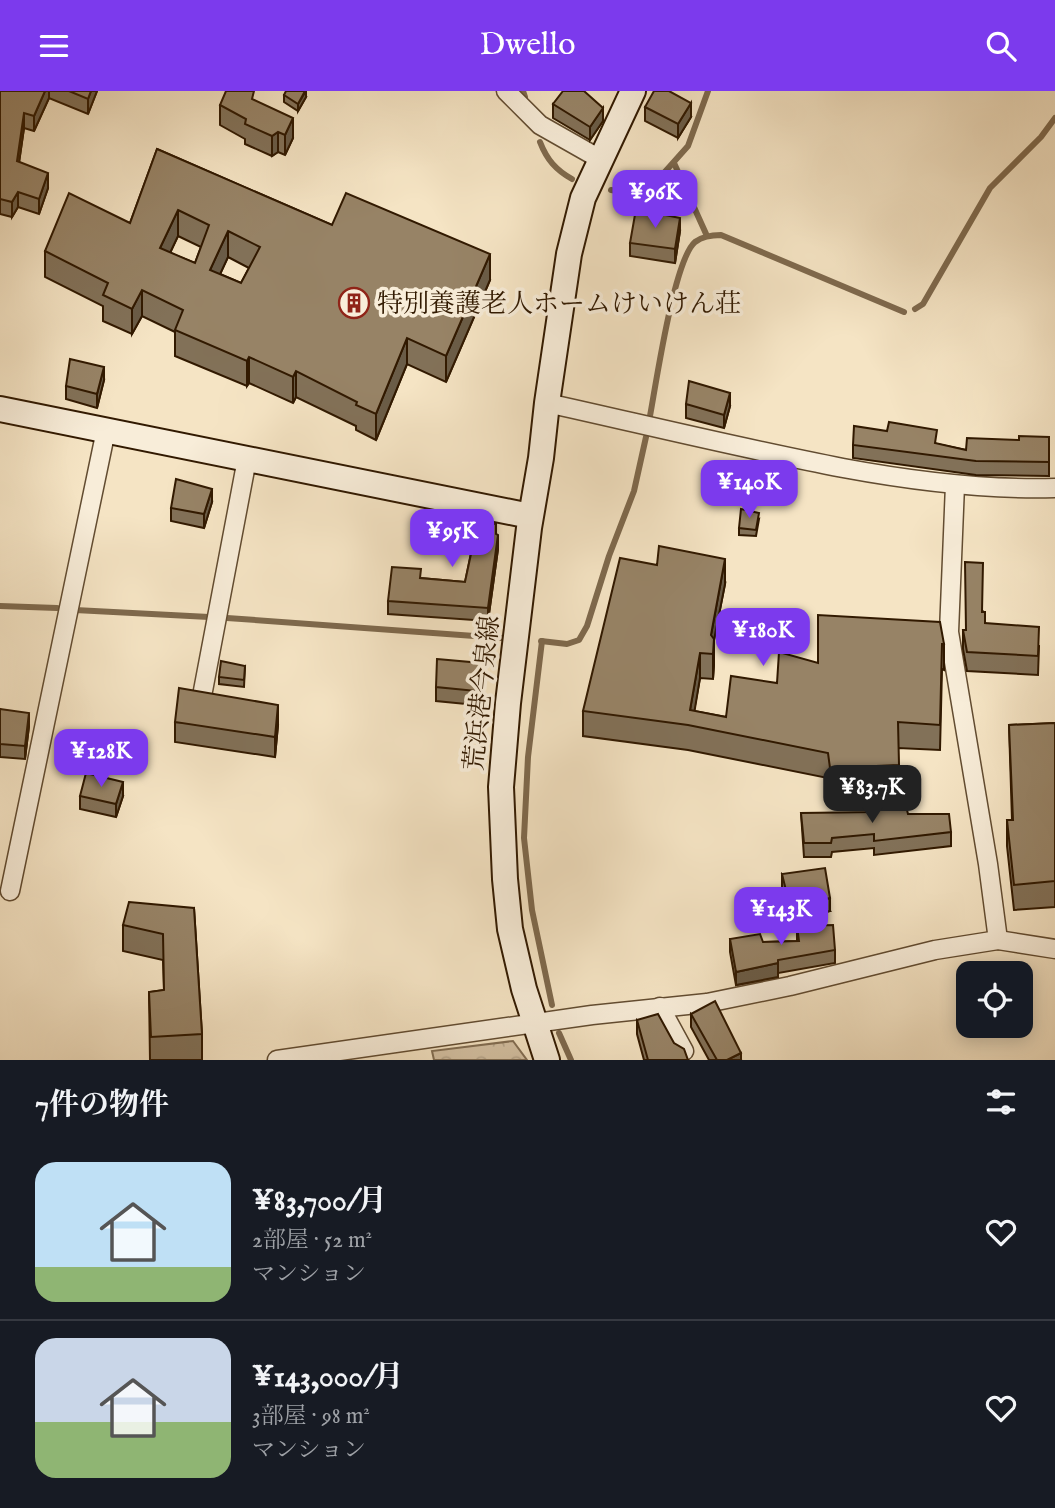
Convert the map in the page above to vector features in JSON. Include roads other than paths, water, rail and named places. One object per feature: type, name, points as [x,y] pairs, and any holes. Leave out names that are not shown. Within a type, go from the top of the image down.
[{"type":"main road","name":"荒浜港今泉線","points":[[547,1060],[534,1023],[510,929],[501,787],[508,703],[530,516],[575,228],[583,198],[633,91]]},
{"type":"main road","points":[[0,409],[530,516]]},
{"type":"street","points":[[506,91],[541,125],[600,159]]},
{"type":"street","points":[[547,403],[797,460],[880,476],[955,485],[1055,488]]},
{"type":"street","points":[[10,891],[106,430]]},
{"type":"street","points":[[202,696],[247,459]]},
{"type":"street","points":[[955,485],[949,632],[989,864],[999,940]]},
{"type":"street","points":[[277,1060],[534,1023],[707,1003],[817,980],[935,950],[999,940],[1055,950]]},
{"type":"street","points":[[660,1007],[684,1051]]},
{"type":"waterway","points":[[523,91],[525,97]]},
{"type":"waterway","points":[[663,174],[688,146],[708,91]]},
{"type":"waterway","points":[[915,309],[923,304],[990,188],[1041,137],[1055,118]]},
{"type":"waterway","points":[[540,142],[553,164],[572,179]]},
{"type":"waterway","points":[[674,163],[707,236]]},
{"type":"waterway","points":[[611,190],[642,195],[652,185]]},
{"type":"waterway","points":[[650,416],[667,324],[680,272],[687,253],[701,238],[721,235],[904,312]]},
{"type":"waterway","points":[[541,641],[567,644],[579,640],[587,626],[609,556],[634,491],[646,437]]},
{"type":"waterway","points":[[0,606],[57,608]]},
{"type":"waterway","points":[[75,610],[209,617]]},
{"type":"waterway","points":[[227,618],[502,638]]},
{"type":"waterway","points":[[542,641],[528,757],[524,838],[532,910],[552,1005]]},
{"type":"waterway","points":[[559,1033],[571,1060]]},
{"type":"place","name":"特別養護老人ホームけいけん荘","points":[[354,303]]}]
